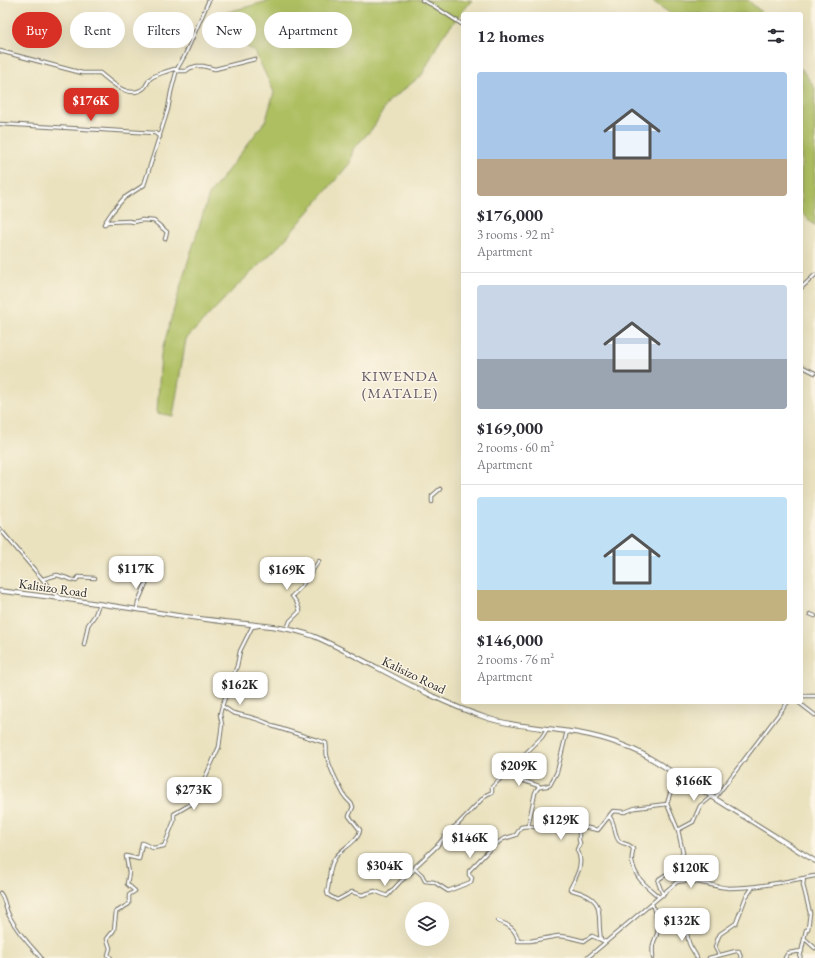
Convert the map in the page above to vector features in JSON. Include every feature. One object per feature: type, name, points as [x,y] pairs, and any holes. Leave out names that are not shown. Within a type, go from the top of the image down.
[{"type":"street","points":[[165,239],[166,232],[154,221],[142,220],[134,222],[107,222],[104,224],[124,198],[144,185],[160,137],[177,69],[185,55],[209,0]]},
{"type":"street","points":[[422,0],[461,24]]},
{"type":"street","points":[[0,51],[82,73],[100,73],[112,83],[128,92],[139,91],[148,84],[153,76],[171,70],[175,69],[177,71],[186,71],[197,66],[215,69],[255,59]]},
{"type":"street","points":[[0,124],[155,134],[160,137]]},
{"type":"street","points":[[803,286],[815,275]]},
{"type":"street","points":[[803,367],[815,373]]},
{"type":"street","points":[[432,502],[432,496],[440,489]]},
{"type":"street","points":[[0,529],[54,593],[63,599]]},
{"type":"street","points":[[287,629],[290,621],[300,611],[292,596],[301,587],[319,561]]},
{"type":"street","points":[[137,610],[138,602],[150,574]]},
{"type":"street","points":[[43,579],[58,575],[76,582],[78,577],[94,578]]},
{"type":"street","name":"Kalisizo Road","points":[[0,591],[213,621],[260,625],[287,629],[306,634],[324,641],[428,694],[463,709],[505,723],[567,731],[604,738],[626,745],[644,754],[815,861]]},
{"type":"street","points":[[54,593],[54,598]]},
{"type":"street","points":[[84,645],[88,625],[95,615],[98,604]]},
{"type":"street","points":[[810,614],[815,616]]},
{"type":"street","points":[[111,958],[108,955],[110,948],[107,939],[114,930],[116,912],[129,904],[129,895],[135,891],[127,884],[129,873],[126,856],[139,859],[142,843],[153,848],[164,846],[174,821],[174,814],[191,804],[193,795],[200,789],[219,747],[222,725],[220,714],[237,666],[240,651],[252,627],[260,625]]},
{"type":"street","points":[[803,696],[815,696]]},
{"type":"street","points":[[678,830],[693,822],[700,806],[713,798],[786,704]]},
{"type":"street","points":[[801,704],[815,715]]},
{"type":"street","points":[[222,706],[233,713],[260,720],[272,726],[326,744],[326,755],[330,770],[341,787],[344,796],[353,804],[348,816],[360,830],[357,837],[340,851],[332,863],[326,892],[334,899],[339,899],[350,892],[355,892],[362,895],[375,891],[386,897],[442,841],[450,830],[458,824],[486,795],[492,792],[492,788],[542,737],[547,729]]},
{"type":"street","points":[[507,772],[515,778],[540,787],[550,785],[557,772],[567,731]]},
{"type":"street","points":[[662,895],[658,882],[659,879],[673,870],[677,859],[683,853],[678,830],[668,804],[674,780],[678,775]]},
{"type":"street","points":[[528,826],[535,794],[537,788],[540,787]]},
{"type":"street","points":[[415,869],[422,875],[425,881],[434,882],[448,891],[471,882],[472,878],[469,875],[469,871],[491,848],[503,839],[516,835],[521,827],[528,826],[549,829],[560,833],[570,829],[579,830],[583,827],[598,830],[611,812],[625,812],[635,808],[668,804]]},
{"type":"street","points":[[609,816],[613,820],[615,833],[619,840],[629,844],[633,849],[632,862],[639,879],[648,889],[659,897]]},
{"type":"street","points":[[579,830],[580,843],[577,850],[580,856],[580,865],[570,889],[586,895],[597,904],[599,911],[601,940]]},
{"type":"street","points":[[587,958],[675,884],[687,881],[729,888],[753,887],[815,876]]},
{"type":"street","points":[[800,958],[810,913],[803,885],[805,878]]},
{"type":"street","points":[[719,955],[715,947],[720,934],[736,923],[746,896],[753,887]]},
{"type":"street","points":[[0,893],[3,896],[7,913],[24,939],[41,958]]},
{"type":"street","points":[[652,903],[658,928],[653,944],[653,958]]},
{"type":"street","points":[[498,921],[514,928],[518,940],[520,941],[544,940],[558,936],[584,941],[592,936],[606,942]]},
{"type":"street","points":[[683,925],[686,928],[690,946],[695,952],[697,958]]},
{"type":"street","points":[[805,939],[815,948]]},
{"type":"street","points":[[710,958],[736,951],[739,952],[741,958]]},
{"type":"street","points":[[785,958],[787,954],[802,951]]},
{"type":"green space","points":[[272,0],[472,0],[441,38],[422,75],[388,102],[373,128],[353,149],[350,163],[282,243],[234,289],[186,339],[173,416],[157,413],[161,354],[209,195],[266,120],[274,92],[255,52],[249,48],[256,48],[256,12],[228,12]]},
{"type":"green space","points":[[651,0],[748,0],[761,12],[668,12]]},
{"type":"green space","points":[[803,71],[815,88],[815,226],[803,214]]},
{"type":"district","name":"KIWENDA (MATALE)","points":[[400,384]]}]
